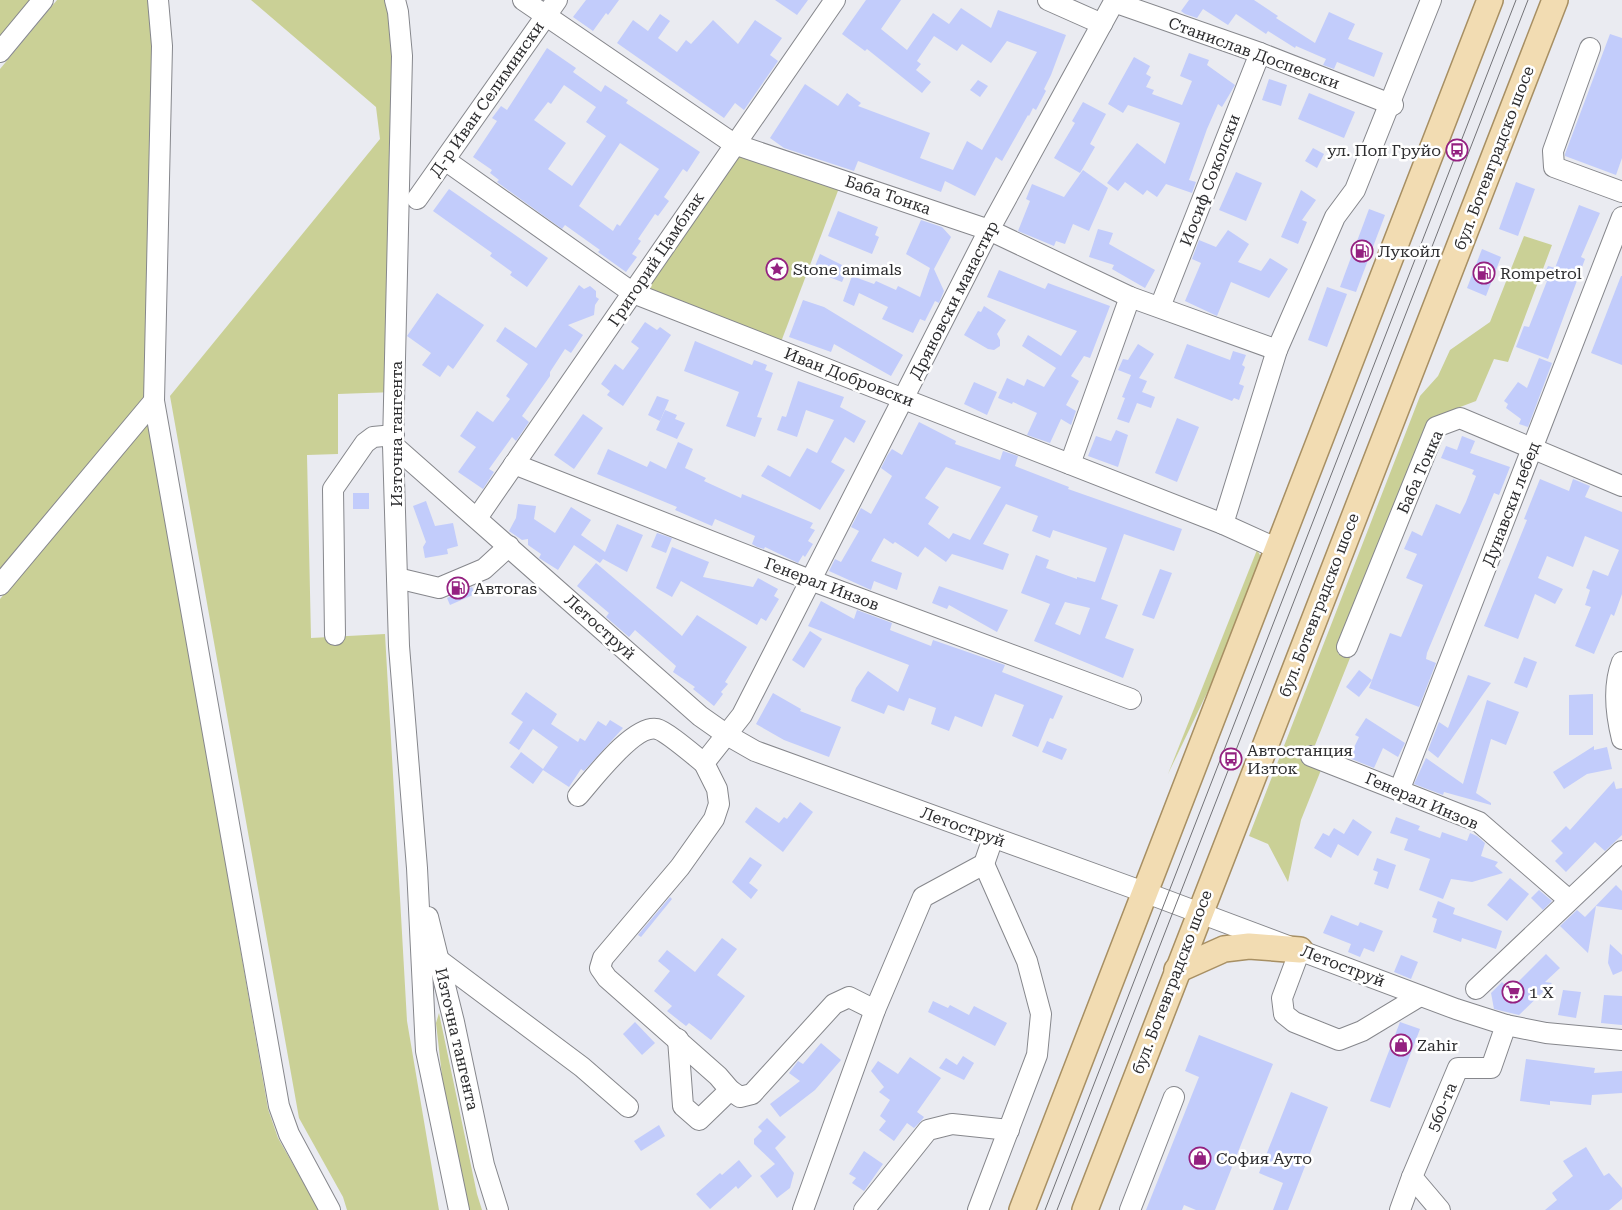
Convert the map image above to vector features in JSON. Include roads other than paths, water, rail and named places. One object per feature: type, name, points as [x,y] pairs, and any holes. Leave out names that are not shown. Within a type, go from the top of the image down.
[{"type":"main road","points":[[1022,1210],[1490,0]]},
{"type":"main road","name":"бул. Ботевградско шосе","points":[[1085,1210],[1199,912],[1555,0]]},
{"type":"main road","points":[[1177,970],[1224,949],[1249,946],[1300,950]]},
{"type":"street","points":[[0,52],[43,0]]},
{"type":"street","points":[[158,0],[162,46],[154,401],[279,1106],[289,1134],[330,1210]]},
{"type":"street","name":"Източна тангента","points":[[395,0],[402,56],[394,440],[399,646],[417,868],[426,1051],[459,1210]]},
{"type":"street","name":"Баба Тонка","points":[[522,0],[551,8],[734,144],[988,230],[1130,297],[1277,350]]},
{"type":"street","name":"Григорий Цамблак","points":[[477,518],[835,0]]},
{"type":"street","points":[[1048,0],[1102,24]]},
{"type":"street","points":[[1223,524],[1277,350],[1335,218],[1355,190],[1431,0]]},
{"type":"street","name":"Дряновски манастир","points":[[704,763],[742,715],[904,399],[988,230],[1115,1]]},
{"type":"street","name":"Станислав Доспевски","points":[[1115,1],[1260,53],[1388,106]]},
{"type":"street","name":"Д-р Иван Селимински","points":[[417,198],[551,8]]},
{"type":"street","points":[[1590,48],[1553,151],[1554,167],[1622,192]]},
{"type":"street","name":"Иосиф Соколски","points":[[1160,307],[1260,53]]},
{"type":"street","name":"Иван Добровски","points":[[445,160],[633,293],[1223,524],[1278,548]]},
{"type":"street","name":"Дунавски лебед","points":[[1399,791],[1622,217]]},
{"type":"street","points":[[1070,464],[1130,297]]},
{"type":"street","points":[[0,585],[154,401]]},
{"type":"street","name":"Баба Тонка","points":[[1347,647],[1436,427],[1460,418],[1622,486]]},
{"type":"street","points":[[335,635],[333,489],[365,443],[373,437],[394,440]]},
{"type":"street","name":"Летоструй","points":[[394,440],[477,518],[700,716],[727,736],[781,762],[1199,912],[1420,996],[1506,1025],[1546,1033],[1622,1040]]},
{"type":"street","name":"Генерал Инзов","points":[[514,464],[810,580],[1131,699]]},
{"type":"street","points":[[397,578],[439,588],[484,569],[509,546]]},
{"type":"street","points":[[1622,662],[1619,670],[1616,718],[1622,739]]},
{"type":"street","points":[[578,796],[633,736],[646,729],[659,729],[704,763],[718,797],[719,804],[714,819],[680,867],[603,958],[600,968],[608,978],[718,1076],[730,1090],[740,1097],[752,1094],[834,1004],[849,997],[875,1010]]},
{"type":"street","name":"Генерал Инзов","points":[[1311,756],[1479,822],[1569,900]]},
{"type":"street","points":[[802,1210],[875,1010],[923,897],[984,864],[993,838]]},
{"type":"street","points":[[1476,989],[1622,851]]},
{"type":"street","points":[[978,1210],[1037,1054],[1041,1014],[1027,961],[984,864]]},
{"type":"street","name":"Източна тангента","points":[[417,868],[484,1165],[498,1210]]},
{"type":"street","points":[[1300,950],[1282,998],[1284,1014],[1294,1022],[1339,1040],[1362,1031],[1420,996]]},
{"type":"street","points":[[439,960],[582,1066],[628,1107]]},
{"type":"street","name":"560-та","points":[[1412,1177],[1458,1068],[1491,1068],[1506,1025]]},
{"type":"street","points":[[678,1039],[683,1106],[699,1120],[730,1090]]},
{"type":"street","points":[[1130,1210],[1174,1097]]},
{"type":"street","points":[[864,1210],[928,1130],[952,1124],[1009,1130]]},
{"type":"street","points":[[1400,1210],[1412,1177],[1440,1210]]},
{"type":"tram line","points":[[1045,1210],[1516,0]]},
{"type":"tram line","points":[[1057,1210],[1528,0]]},
{"type":"place","name":"ул. Поп Груйо","points":[[1457,150]]},
{"type":"place","name":"Лукойл","points":[[1362,251]]},
{"type":"place","name":"Stone animals","points":[[777,269]]},
{"type":"place","name":"Rompetrol","points":[[1484,273]]},
{"type":"place","name":"Автогаѕ","points":[[458,588]]},
{"type":"place","name":"Автостанция Изток","points":[[1231,759]]},
{"type":"place","name":"1 Х","points":[[1513,992]]},
{"type":"place","name":"Zahir","points":[[1401,1045]]},
{"type":"place","name":"София Ауто","points":[[1200,1158]]}]
